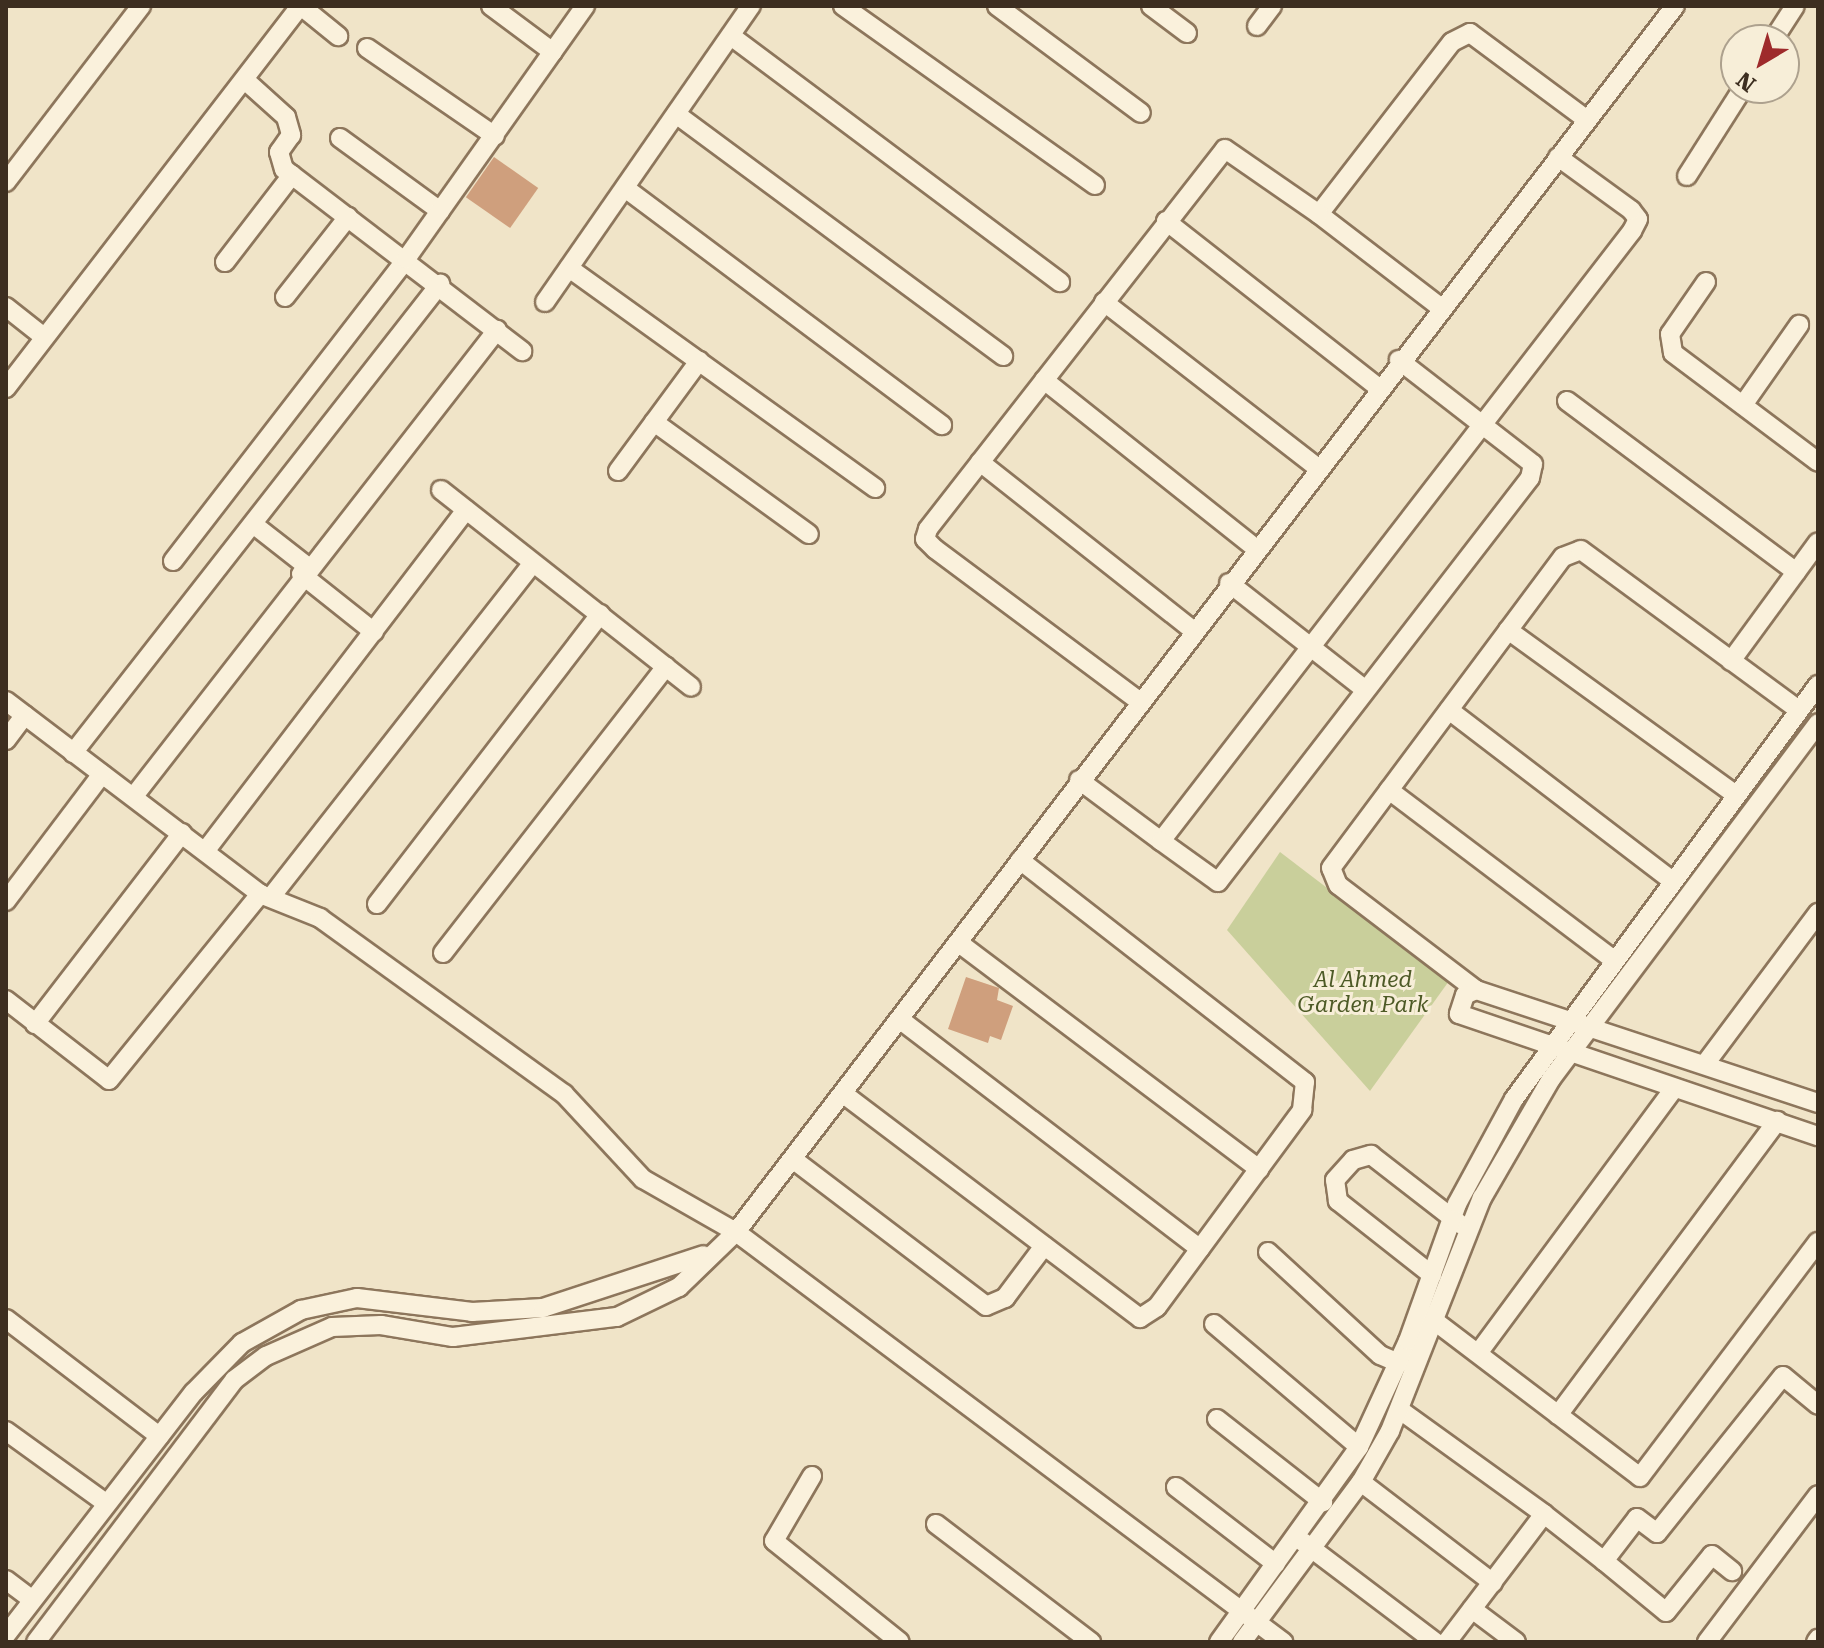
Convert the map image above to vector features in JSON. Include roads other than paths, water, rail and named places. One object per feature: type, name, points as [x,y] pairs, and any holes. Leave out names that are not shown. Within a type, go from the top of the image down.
[{"type":"street","points":[[6,182],[141,6]]},
{"type":"street","points":[[6,388],[301,6],[338,36]]},
{"type":"street","points":[[491,6],[553,52]]},
{"type":"street","points":[[173,561],[406,259],[585,6]]},
{"type":"street","points":[[545,302],[751,6]]},
{"type":"street","points":[[843,6],[1095,185]]},
{"type":"street","points":[[997,6],[1141,113]]},
{"type":"street","points":[[1151,6],[1187,33]]},
{"type":"street","points":[[1257,26],[1272,6]]},
{"type":"street","points":[[36,1642],[213,1409],[266,1356],[332,1327],[381,1325],[453,1337],[617,1317],[679,1287],[706,1254],[736,1232],[902,1021],[1079,780],[1378,387],[1675,6]]},
{"type":"street","points":[[1783,24],[1795,6]]},
{"type":"street","points":[[1319,214],[1460,35],[1470,33],[1587,120]]},
{"type":"street","points":[[731,36],[1060,282]]},
{"type":"street","points":[[367,48],[495,136]]},
{"type":"street","points":[[246,81],[286,117],[291,135],[279,161],[292,175],[440,284],[522,351]]},
{"type":"street","points":[[1687,176],[1733,104]]},
{"type":"street","points":[[676,114],[1003,356]]},
{"type":"street","points":[[340,138],[440,211]]},
{"type":"street","points":[[1139,701],[925,539],[980,462],[1225,149],[1319,214],[1440,307]]},
{"type":"street","points":[[1161,841],[1638,219],[1558,157]]},
{"type":"street","points":[[225,262],[292,175]]},
{"type":"street","points":[[625,188],[942,425]]},
{"type":"street","points":[[285,297],[348,217]]},
{"type":"street","points":[[1166,221],[1378,387]]},
{"type":"street","points":[[569,268],[875,488]]},
{"type":"street","points":[[1706,282],[1668,344],[1818,462]]},
{"type":"street","points":[[73,753],[440,284]]},
{"type":"street","points":[[1104,302],[1317,467]]},
{"type":"street","points":[[6,307],[44,337]]},
{"type":"street","points":[[1743,405],[1799,325]]},
{"type":"street","points":[[134,796],[305,570],[497,330]]},
{"type":"street","points":[[1079,780],[1218,882],[1534,470],[1399,360]]},
{"type":"street","points":[[618,471],[699,361]]},
{"type":"street","points":[[1044,380],[1255,548]]},
{"type":"street","points":[[1567,401],[1796,572]]},
{"type":"street","points":[[654,422],[809,534]]},
{"type":"street","points":[[980,462],[1193,630]]},
{"type":"street","points":[[441,490],[691,687]]},
{"type":"street","points":[[206,850],[466,510]]},
{"type":"street","points":[[253,524],[374,632]]},
{"type":"street","points":[[1731,661],[1818,542]]},
{"type":"street","points":[[1219,1642],[1248,1619],[1312,1548],[1361,1482],[1400,1410],[1428,1316],[1432,1275],[1451,1221],[1494,1133],[1559,1050],[1589,1025],[1813,729],[1807,704],[1731,661],[1574,548],[1508,630],[1331,868],[1332,878],[1476,990],[1570,1018],[1589,1025],[1812,1101],[1818,1083]]},
{"type":"street","points":[[6,1000],[109,1080],[266,896],[533,563]]},
{"type":"street","points":[[1229,583],[1364,689]]},
{"type":"street","points":[[377,904],[600,614]]},
{"type":"street","points":[[1508,630],[1736,795]]},
{"type":"street","points":[[443,953],[666,667]]},
{"type":"street","points":[[6,701],[266,896],[320,918],[564,1094],[643,1179],[736,1232],[1248,1619],[1283,1642]]},
{"type":"street","points":[[1242,1642],[1248,1619],[1276,1564],[1323,1502],[1359,1447],[1399,1363],[1428,1316],[1559,1050],[1570,1018],[1807,704]]},
{"type":"street","points":[[1449,710],[1673,881]]},
{"type":"street","points":[[6,740],[25,715]]},
{"type":"street","points":[[6,901],[102,774]]},
{"type":"street","points":[[1389,790],[1614,960]]},
{"type":"street","points":[[35,1024],[182,833]]},
{"type":"street","points":[[845,1095],[1140,1318],[1157,1307],[1302,1110],[1305,1082],[1020,860]]},
{"type":"street","points":[[1705,1064],[1818,913]]},
{"type":"street","points":[[959,943],[1259,1169]]},
{"type":"street","points":[[1476,990],[1465,995],[1464,1020],[1818,1136]]},
{"type":"street","points":[[902,1021],[1200,1249]]},
{"type":"street","points":[[1479,1352],[1674,1088]]},
{"type":"street","points":[[1558,1415],[1777,1121]]},
{"type":"street","points":[[1432,1275],[1338,1201],[1335,1180],[1353,1160],[1371,1155],[1451,1221],[1469,1228]]},
{"type":"street","points":[[794,1160],[986,1306],[1005,1298],[1044,1246]]},
{"type":"street","points":[[1428,1316],[1640,1477],[1818,1242]]},
{"type":"street","points":[[1268,1252],[1380,1355],[1399,1363]]},
{"type":"street","points":[[6,1635],[194,1392],[242,1343],[301,1310],[357,1298],[472,1312],[543,1308],[706,1254]]},
{"type":"street","points":[[6,1319],[159,1436]]},
{"type":"street","points":[[1214,1324],[1359,1447]]},
{"type":"street","points":[[1604,1561],[1637,1518],[1657,1533],[1783,1376],[1818,1405]]},
{"type":"street","points":[[194,1392],[213,1409]]},
{"type":"street","points":[[1400,1410],[1544,1514],[1666,1612],[1712,1555],[1732,1571]]},
{"type":"street","points":[[1217,1419],[1323,1502]]},
{"type":"street","points":[[6,1431],[106,1503]]},
{"type":"street","points":[[812,1476],[774,1541],[900,1642]]},
{"type":"street","points":[[1361,1482],[1493,1583]]},
{"type":"street","points":[[1176,1487],[1276,1564]]},
{"type":"street","points":[[1707,1642],[1818,1495]]},
{"type":"street","points":[[1447,1642],[1544,1514]]},
{"type":"street","points":[[936,1524],[1091,1642]]},
{"type":"street","points":[[1296,1537],[1435,1642]]},
{"type":"street","points":[[6,1580],[31,1599]]},
{"type":"street","points":[[1472,1609],[1516,1642]]},
{"type":"park label","name":"Al Ahmed Garden Park","points":[[1363,992]]}]
